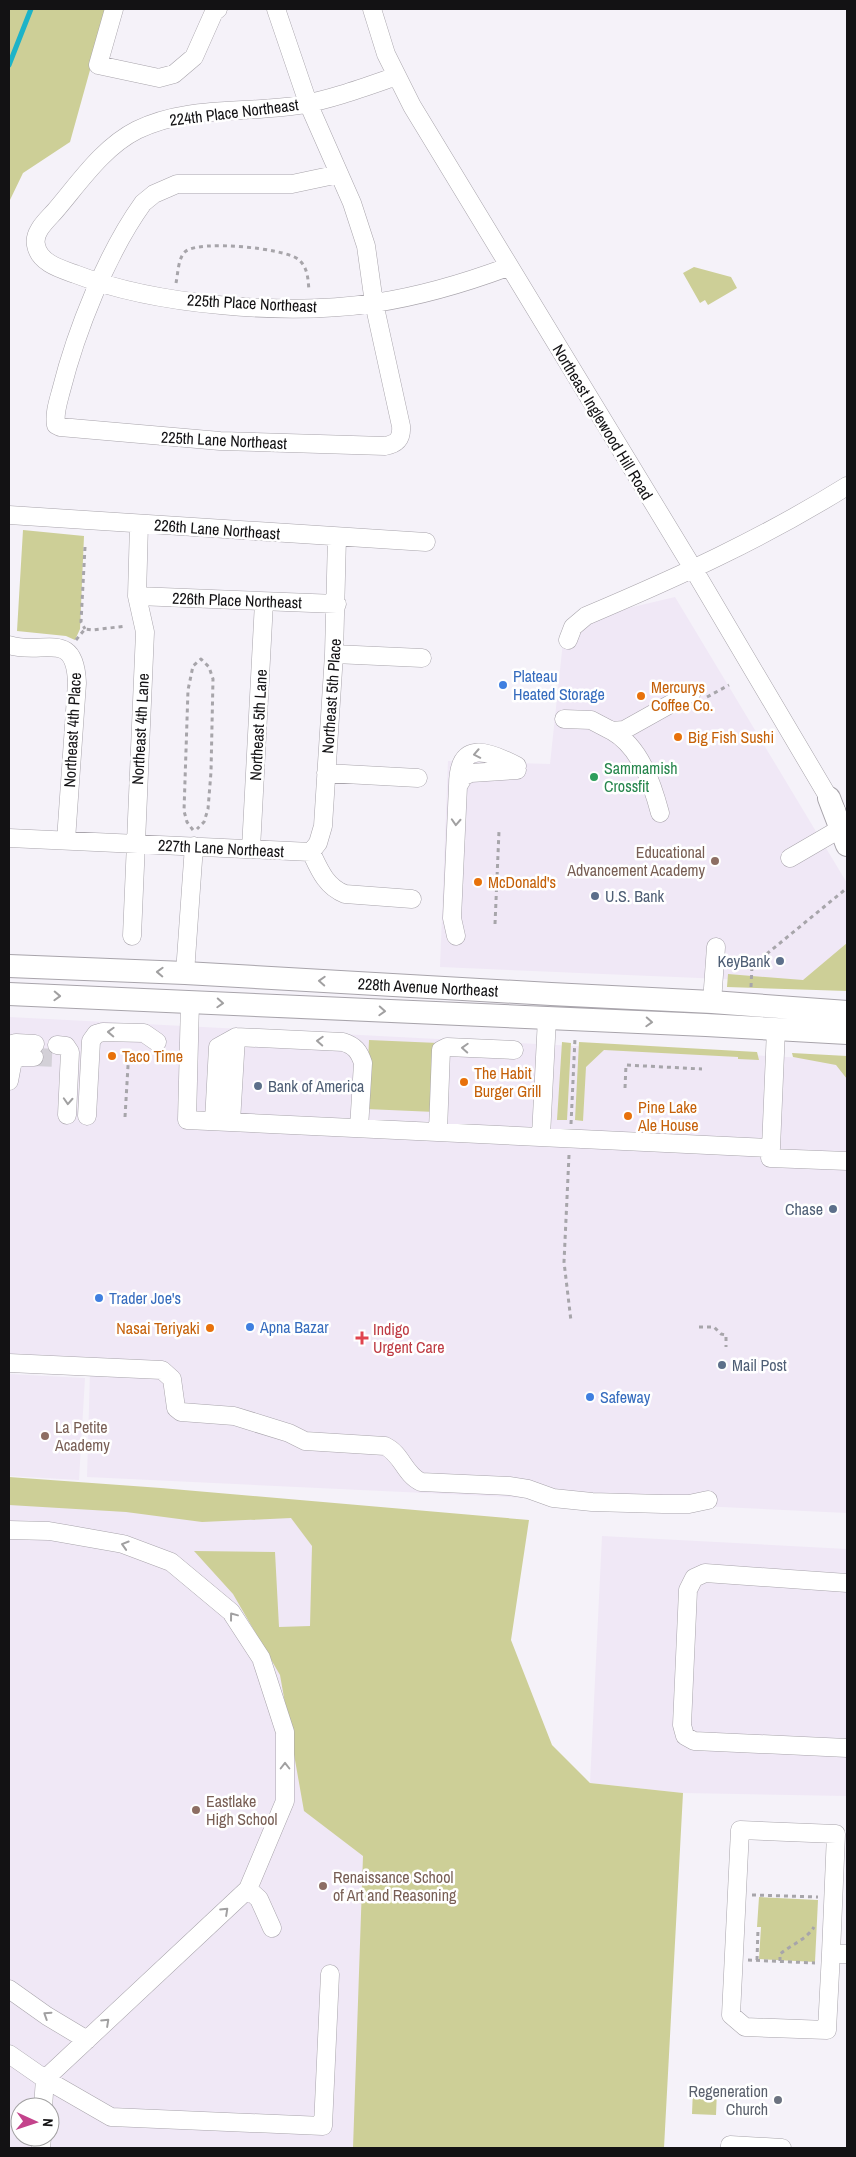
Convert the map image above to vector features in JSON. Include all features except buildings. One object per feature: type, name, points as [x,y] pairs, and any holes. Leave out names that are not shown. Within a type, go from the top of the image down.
[{"type":"main road","points":[[828,798],[845,832]]},
{"type":"main road","name":"228th Avenue Northeast","points":[[9,966],[185,973],[670,999],[847,1012]]},
{"type":"main road","points":[[190,1002],[196,989],[205,986],[235,987],[280,979]]},
{"type":"main road","name":"228th Avenue Northeast","points":[[9,994],[847,1033]]},
{"type":"main road","points":[[467,1014],[488,1006],[544,1003],[552,994]]},
{"type":"main road","points":[[547,1018],[562,1010],[574,1008],[646,1006],[670,999]]},
{"type":"street","points":[[114,9],[98,65],[159,78],[174,74],[194,57],[214,12],[218,9]]},
{"type":"street","points":[[276,9],[308,103],[352,203],[366,246],[374,303]]},
{"type":"street","name":"Northeast Inglewood Hill Road","points":[[372,9],[386,54],[412,106],[508,267],[694,570],[828,798]]},
{"type":"street","name":"224th Place Northeast","points":[[36,246],[39,230],[95,165],[119,142],[136,131],[157,122],[199,113],[308,103],[397,76]]},
{"type":"street","points":[[98,283],[140,207],[154,194],[167,187],[177,184],[194,183],[292,184],[339,174]]},
{"type":"street","name":"225th Place Northeast","points":[[36,246],[45,260],[54,266],[98,283],[168,298],[203,303],[270,308],[322,308],[374,303],[463,283],[508,267]]},
{"type":"street","name":"225th Lane Northeast","points":[[98,283],[66,371],[56,413],[56,425],[60,427],[220,441],[334,446],[393,444],[399,440],[401,426],[374,303]]},
{"type":"street","points":[[568,640],[573,627],[586,616],[694,570],[796,518],[847,486]]},
{"type":"street","name":"226th Lane Northeast","points":[[9,515],[426,542]]},
{"type":"street","name":"Northeast 4th Lane","points":[[132,936],[145,632],[137,596],[139,524]]},
{"type":"street","name":"Northeast 5th Place","points":[[311,852],[318,844],[323,826],[334,654],[337,537]]},
{"type":"street","name":"226th Place Northeast","points":[[137,596],[336,604]]},
{"type":"street","name":"Northeast 5th Lane","points":[[251,849],[264,602]]},
{"type":"street","name":"Northeast 4th Place","points":[[9,645],[16,647],[59,648],[68,652],[74,658],[77,683],[66,840]]},
{"type":"street","points":[[334,654],[422,658]]},
{"type":"street","points":[[612,731],[630,728],[692,692]]},
{"type":"street","points":[[564,719],[591,720],[629,743],[650,779],[660,813]]},
{"type":"street","points":[[456,936],[452,918],[458,786],[464,776],[471,773],[517,768]]},
{"type":"street","points":[[326,773],[418,778]]},
{"type":"street","points":[[790,858],[845,832]]},
{"type":"street","points":[[185,973],[195,835]]},
{"type":"street","name":"227th Lane Northeast","points":[[9,838],[136,844],[195,835],[251,849],[311,852]]},
{"type":"street","points":[[311,852],[319,870],[337,891],[345,894],[412,899]]},
{"type":"street","points":[[712,1002],[716,948]]},
{"type":"street","points":[[190,1002],[187,1120],[771,1148],[776,1029]]},
{"type":"street","points":[[541,1136],[547,1018]]},
{"type":"street","points":[[87,1116],[91,1041],[96,1034],[103,1032],[144,1033],[157,1042]]},
{"type":"street","points":[[227,1122],[218,1047],[236,1038],[343,1042],[353,1046],[360,1054],[362,1063],[359,1128]]},
{"type":"street","points":[[227,1122],[236,1038]]},
{"type":"street","points":[[9,1045],[16,1043],[35,1051],[12,1060],[9,1081]]},
{"type":"street","points":[[438,1131],[441,1050],[447,1047],[514,1050]]},
{"type":"street","points":[[61,1056],[67,1115]]},
{"type":"street","points":[[770,1158],[847,1161]]},
{"type":"street","points":[[9,1363],[162,1370],[172,1379],[176,1408],[181,1412],[234,1416],[289,1433],[305,1441],[386,1446],[398,1455],[413,1478],[422,1482],[509,1486],[528,1489],[553,1498],[592,1502],[689,1504],[708,1500]]},
{"type":"street","points":[[9,1530],[49,1531],[123,1544],[171,1562],[231,1612],[260,1658],[285,1732],[285,1801],[248,1889],[45,2079],[44,2097]]},
{"type":"street","points":[[847,1583],[705,1574],[694,1578],[688,1590],[682,1725],[685,1736],[694,1741],[847,1748]]},
{"type":"street","points":[[740,1830],[836,1834],[832,1954],[827,2030],[745,2027],[731,2015],[740,1830]]},
{"type":"street","points":[[248,1889],[259,1899],[272,1928]]},
{"type":"street","points":[[9,2054],[45,2079],[111,2117],[323,2126],[330,1974]]},
{"type":"street","points":[[9,1989],[47,2016],[87,2040]]},
{"type":"street","points":[[730,2148],[730,2145],[782,2148]]},
{"type":"path","points":[[176,284],[182,256],[186,250],[196,247],[232,246],[278,250],[291,254],[300,261],[306,270],[309,291]]},
{"type":"path","points":[[85,547],[81,622],[85,629]]},
{"type":"path","points":[[85,629],[101,629],[143,623]]},
{"type":"path","points":[[74,643],[85,629]]},
{"type":"path","points":[[201,659],[208,667],[213,679],[213,730],[208,809],[204,822],[195,835],[187,822],[184,811],[187,699],[193,666],[201,659]]},
{"type":"path","points":[[495,924],[499,831]]},
{"type":"path","points":[[751,992],[752,966],[847,888]]},
{"type":"path","points":[[125,1118],[130,1033]]},
{"type":"path","points":[[571,1321],[564,1262],[575,1038]]},
{"type":"path","points":[[625,1088],[626,1065],[702,1069]]},
{"type":"path","points":[[699,1327],[714,1327],[721,1334],[726,1335],[726,1347]]},
{"type":"path","points":[[754,1894],[821,1897],[820,1904]]},
{"type":"path","points":[[780,1961],[780,1954],[805,1938],[813,1930],[817,1920]]},
{"type":"path","points":[[756,1960],[758,1929]]},
{"type":"path","points":[[740,1959],[817,1963],[832,1954]]},
{"type":"shaded area","points":[[675,597],[847,883],[847,967],[842,984],[440,967],[448,761],[550,764],[565,623]]},
{"type":"shaded area","points":[[9,1017],[847,1060],[847,1513],[87,1477],[90,1371],[9,1368]]},
{"type":"shaded area","name":"La Petite Academy","points":[[9,1374],[85,1378],[79,1480],[9,1476]]},
{"type":"shaded area","name":"Eastlake High School","points":[[9,1497],[391,1514],[374,2148],[9,2148]]},
{"type":"shaded area","points":[[602,1536],[847,1549],[847,1796],[683,1793],[590,1783]]},
{"type":"green space","points":[[9,9],[107,9],[70,142],[23,173],[9,202]]},
{"type":"green space","points":[[694,267],[731,277],[737,288],[708,305],[705,300],[700,303],[683,273]]},
{"type":"green space","points":[[23,530],[84,536],[80,629],[75,640],[66,636],[17,631]]},
{"type":"green space","points":[[847,943],[847,991],[727,987],[728,974],[803,980]]},
{"type":"green space","points":[[369,1040],[438,1043],[435,1112],[366,1109]]},
{"type":"green space","points":[[562,1042],[571,1043],[567,1120],[557,1120]]},
{"type":"green space","points":[[579,1042],[757,1052],[759,1060],[738,1059],[738,1057],[604,1050],[586,1067],[583,1121],[575,1120]]},
{"type":"green space","points":[[792,1053],[847,1056],[847,1079],[836,1065],[793,1057]]},
{"type":"green space","points":[[9,1477],[161,1488],[529,1520],[511,1640],[552,1745],[590,1783],[683,1793],[664,2148],[353,2148],[363,1856],[304,1811],[280,1675],[233,1594],[194,1551],[275,1552],[279,1627],[310,1626],[312,1546],[291,1518],[202,1522],[126,1512],[9,1505]]},
{"type":"green space","points":[[759,1897],[818,1900],[815,1962],[759,1959],[761,1927],[757,1927]]},
{"type":"green space","points":[[693,2089],[717,2090],[716,2115],[692,2114]]},
{"type":"waterway","points":[[9,65],[31,9]]},
{"type":"tunnel","points":[[34,1057],[57,1058]]},
{"type":"place","name":"Plateau Heated Storage","points":[[503,685]]},
{"type":"place","name":"Mercurys Coffee Co.","points":[[641,696]]},
{"type":"place","name":"Big Fish Sushi","points":[[678,737]]},
{"type":"place","name":"Sammamish Crossfit","points":[[594,777]]},
{"type":"place","name":"Educational Advancement Academy","points":[[715,861]]},
{"type":"place","name":"McDonald's","points":[[478,882]]},
{"type":"place","name":"U.S. Bank","points":[[595,896]]},
{"type":"place","name":"KeyBank","points":[[780,961]]},
{"type":"place","name":"Taco Time","points":[[112,1056]]},
{"type":"place","name":"The Habit Burger Grill","points":[[464,1082]]},
{"type":"place","name":"Bank of America","points":[[258,1086]]},
{"type":"place","name":"Pine Lake Ale House","points":[[628,1116]]},
{"type":"place","name":"Chase","points":[[833,1209]]},
{"type":"place","name":"Trader Joe's","points":[[99,1298]]},
{"type":"place","name":"Apna Bazar","points":[[250,1327]]},
{"type":"place","name":"Nasai Teriyaki","points":[[210,1328]]},
{"type":"place","name":"Indigo Urgent Care","points":[[362,1338]]},
{"type":"place","name":"Mail Post","points":[[722,1365]]},
{"type":"place","name":"Safeway","points":[[590,1397]]},
{"type":"place","name":"La Petite Academy","points":[[45,1436]]},
{"type":"place","name":"Eastlake High School","points":[[196,1810]]},
{"type":"place","name":"Renaissance School of Art and Reasoning","points":[[323,1886]]},
{"type":"place","name":"Regeneration Church","points":[[778,2100]]}]
